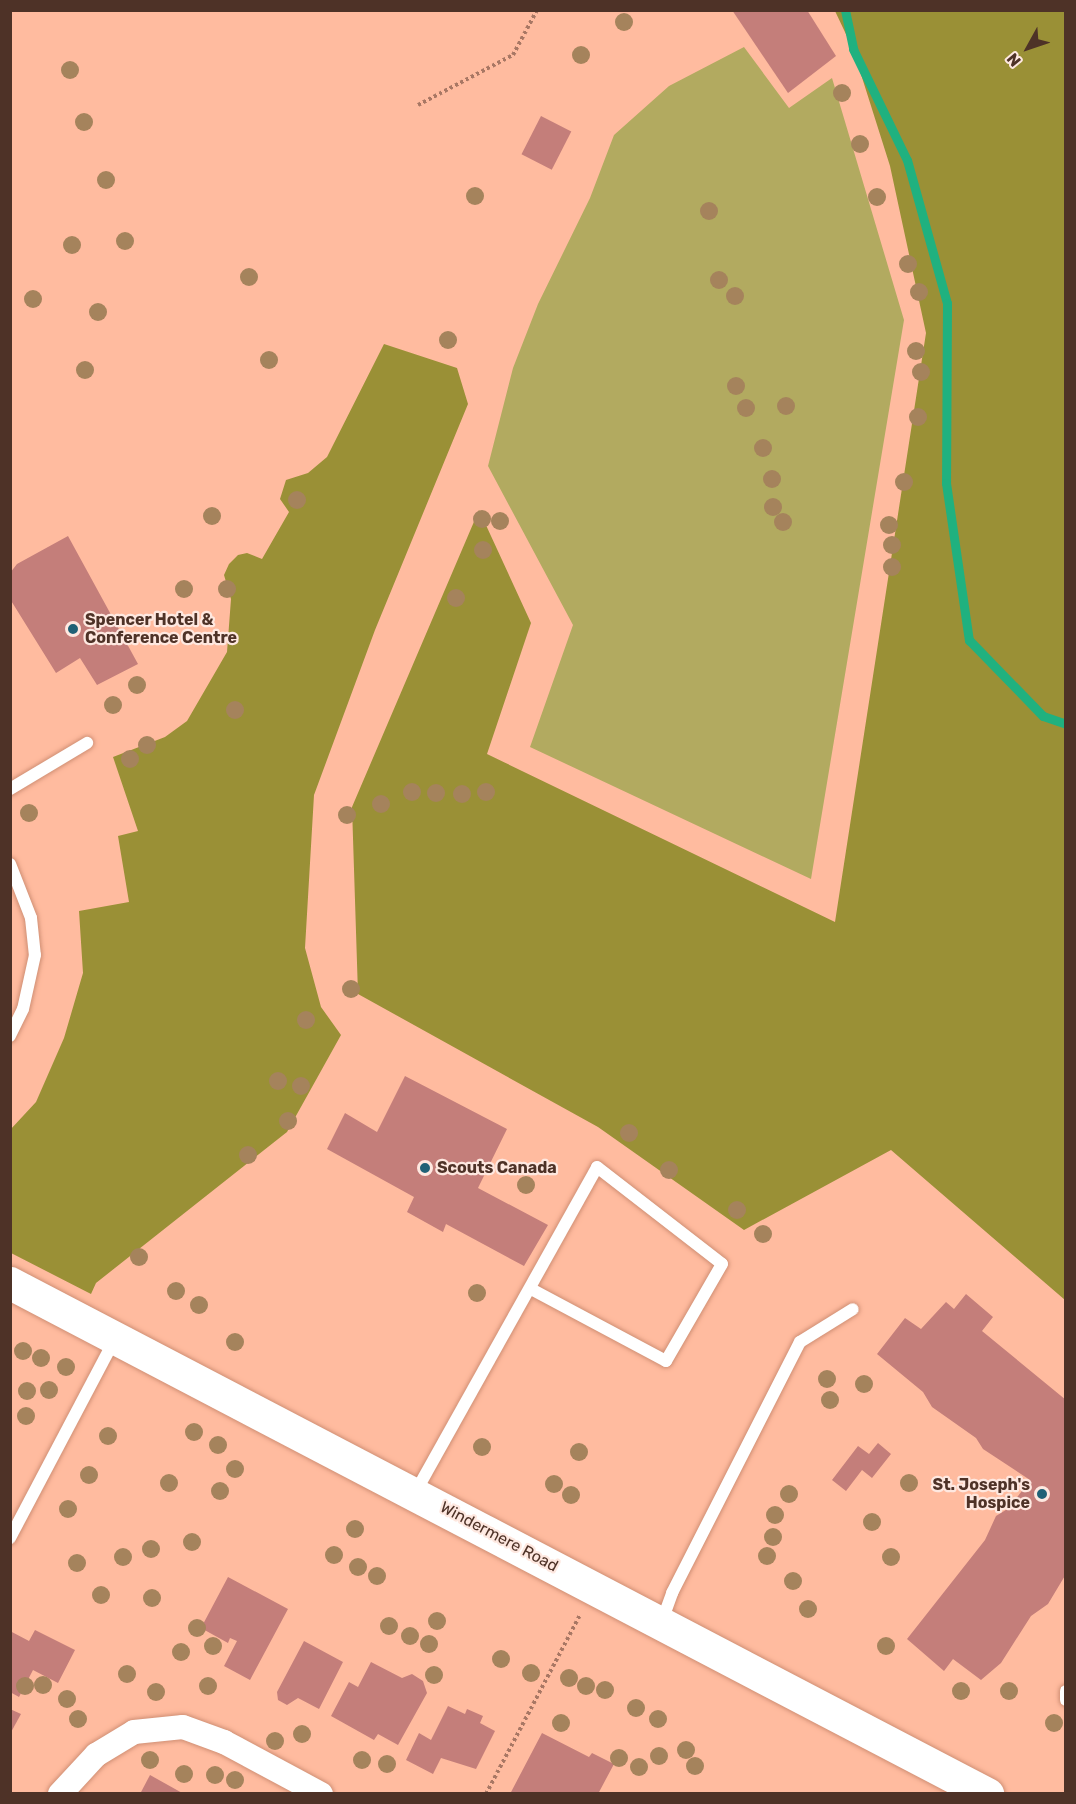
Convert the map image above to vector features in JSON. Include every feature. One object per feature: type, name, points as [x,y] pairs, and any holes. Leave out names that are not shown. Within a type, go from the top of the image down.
[{"type":"main road","name":"Windermere Road","points":[[10,1283],[987,1794]]},
{"type":"street","points":[[60,1794],[96,1755],[134,1732],[183,1727],[225,1742],[321,1794]]},
{"type":"lane","points":[[10,789],[87,742]]},
{"type":"lane","points":[[10,864],[31,918],[35,955],[23,1009],[10,1035]]},
{"type":"lane","points":[[415,1493],[531,1289],[597,1167],[722,1264],[666,1361],[531,1289]]},
{"type":"lane","points":[[661,1622],[672,1593],[800,1342],[853,1309]]},
{"type":"lane","points":[[10,1539],[115,1338]]},
{"type":"lane","points":[[1065,1691],[1065,1700]]},
{"type":"path","points":[[418,105],[513,54],[537,10]]},
{"type":"path","points":[[486,1794],[595,1587]]},
{"type":"shaded area","points":[[835,11],[1065,11],[1065,1300],[891,1150],[744,1230],[598,1127],[358,994],[352,807],[479,510],[531,623],[487,754],[835,922],[926,333],[890,166],[853,49]]},
{"type":"shaded area","points":[[744,47],[789,108],[832,78],[904,320],[811,879],[530,747],[573,625],[488,466],[513,368],[538,304],[590,198],[614,135],[669,86]]},
{"type":"shaded area","points":[[384,344],[457,368],[468,404],[375,630],[314,795],[305,948],[321,1007],[341,1035],[287,1132],[96,1283],[91,1294],[11,1253],[10,1130],[36,1102],[64,1038],[83,973],[79,911],[129,902],[118,836],[138,831],[113,757],[165,737],[187,721],[227,652],[231,599],[224,575],[229,564],[238,555],[247,553],[262,559],[289,512],[280,499],[286,480],[308,473],[327,457]]},
{"type":"building","points":[[732,10],[807,10],[836,56],[788,93]]},
{"type":"building","points":[[541,116],[571,131],[552,170],[521,154]]},
{"type":"building","name":"Spencer Hotel & Conference Centre","points":[[68,536],[138,664],[97,685],[80,658],[56,673],[10,599],[10,573],[17,564]]},
{"type":"building","name":"Scouts Canada","points":[[405,1076],[507,1129],[478,1188],[548,1225],[524,1266],[446,1224],[443,1232],[407,1212],[414,1197],[327,1149],[345,1113],[377,1132]]},
{"type":"building","name":"St. Joseph's Hospice","points":[[966,1294],[993,1317],[982,1331],[1066,1400],[1066,1574],[1048,1604],[1031,1616],[1001,1663],[981,1680],[953,1659],[944,1671],[907,1639],[985,1540],[996,1516],[1009,1508],[1030,1480],[983,1449],[976,1438],[932,1407],[923,1392],[877,1354],[905,1318],[921,1329],[946,1302],[954,1309]]},
{"type":"building","points":[[878,1443],[891,1454],[872,1478],[862,1470],[846,1491],[832,1480],[858,1446],[869,1454]]},
{"type":"building","points":[[228,1577],[288,1609],[250,1680],[224,1666],[237,1641],[230,1638],[228,1643],[201,1628]]},
{"type":"building","points":[[35,1630],[75,1650],[58,1683],[33,1670],[19,1697],[10,1692],[10,1631],[29,1641]]},
{"type":"building","points":[[304,1641],[343,1662],[319,1709],[298,1698],[287,1705],[278,1700],[277,1692]]},
{"type":"building","points":[[371,1662],[402,1678],[412,1674],[423,1681],[427,1693],[398,1745],[378,1734],[374,1740],[331,1716],[349,1682],[358,1687]]},
{"type":"building","points":[[448,1706],[465,1714],[467,1709],[483,1716],[480,1723],[495,1731],[476,1769],[441,1758],[433,1774],[406,1760],[419,1733],[431,1740]]},
{"type":"building","points":[[10,1709],[21,1714],[10,1734]]},
{"type":"building","points":[[542,1733],[589,1757],[592,1753],[614,1764],[598,1794],[510,1794]]},
{"type":"building","points":[[150,1775],[184,1794],[140,1794]]},
{"type":"waterway","points":[[845,10],[853,49],[907,160],[947,303],[946,483],[969,640],[1043,716],[1066,724]]},
{"type":"place","name":"Spencer Hotel & Conference Centre","points":[[73,629]]},
{"type":"place","name":"Scouts Canada","points":[[425,1168]]},
{"type":"place","name":"St. Joseph's Hospice","points":[[1042,1494]]}]
